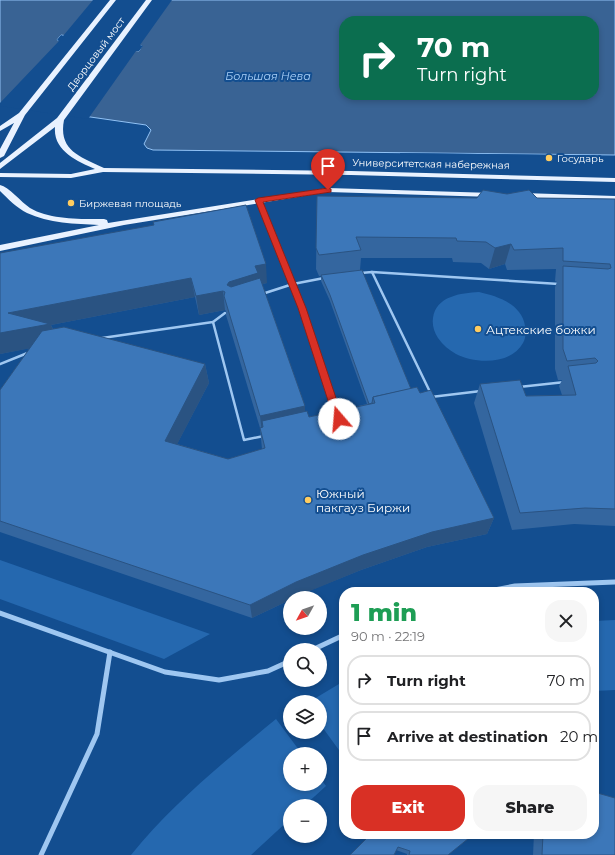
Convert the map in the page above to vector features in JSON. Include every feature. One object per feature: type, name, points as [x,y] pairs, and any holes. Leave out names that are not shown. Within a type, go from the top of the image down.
[{"type":"main road","name":"Дворцовый мост","points":[[22,114],[113,0]]},
{"type":"main road","name":"Дворцовый мост","points":[[60,120],[149,0]]},
{"type":"main road","points":[[0,128],[22,114]]},
{"type":"main road","points":[[0,156],[22,114]]},
{"type":"main road","points":[[0,167],[60,120]]},
{"type":"main road","name":"Университетская набережная","points":[[60,120],[59,135],[64,148],[77,158],[103,170]]},
{"type":"main road","name":"Университетская набережная","points":[[0,175],[71,176],[103,170],[351,173],[615,180]]},
{"type":"main road","points":[[0,187],[30,211],[52,217],[81,222],[124,222]]},
{"type":"main road","points":[[0,248],[124,222],[328,190],[499,195]]},
{"type":"main road","points":[[515,196],[615,199]]},
{"type":"street","points":[[510,587],[615,582]]},
{"type":"street","points":[[0,613],[166,672],[219,680],[268,671],[283,664]]},
{"type":"street","points":[[327,643],[339,637]]},
{"type":"street","points":[[41,855],[97,734],[110,652]]},
{"type":"lane","points":[[258,200],[302,308],[339,419]]},
{"type":"lane","points":[[358,274],[372,272],[561,284]]},
{"type":"lane","points":[[372,272],[433,397]]},
{"type":"lane","points":[[258,295],[293,284],[330,277]]},
{"type":"lane","points":[[94,340],[213,322],[225,313]]},
{"type":"lane","points":[[213,322],[244,440],[266,436]]},
{"type":"lane","points":[[0,364],[36,349]]},
{"type":"lane","points":[[517,387],[571,381]]},
{"type":"lane","points":[[426,399],[486,391]]},
{"type":"shaded area","points":[[479,292],[508,302],[523,318],[526,334],[523,343],[517,350],[502,359],[482,361],[473,360],[456,354],[440,341],[435,333],[433,318],[435,311],[444,300],[465,293]]},
{"type":"shaded area","points":[[0,560],[210,634],[164,659],[0,599]]},
{"type":"shaded area","points":[[615,620],[615,690],[599,691],[599,621]]},
{"type":"shaded area","points":[[339,684],[339,750],[327,734],[327,695],[321,695]]},
{"type":"shaded area","points":[[276,719],[283,728],[283,739],[291,739],[297,747],[283,747],[283,791],[320,791],[312,799],[283,799],[283,825],[251,855],[131,855],[164,817],[219,767]]},
{"type":"water","name":"Большая Нева","points":[[0,0],[615,0],[615,155],[153,150],[147,148],[144,144],[151,130],[146,125],[0,104]],"holes":[[[61,35],[142,46],[139,51],[57,40]]]},
{"type":"pier","points":[[93,0],[172,0],[140,45],[143,46],[139,51],[136,51],[88,119],[0,106],[0,103],[59,41],[57,40],[61,35],[63,36]]},
{"type":"pier","points":[[400,153],[571,155],[572,157],[400,155]]},
{"type":"building","points":[[483,190],[507,194],[529,190],[537,198],[615,199],[615,509],[585,508],[520,513],[480,384],[520,380],[526,396],[576,395],[568,366],[596,363],[598,361],[595,358],[567,361],[563,349],[563,266],[608,269],[611,268],[610,264],[563,261],[563,248],[514,250],[511,244],[495,248],[486,242],[457,241],[456,238],[356,237],[361,250],[319,255],[316,248],[317,196],[477,198]]},
{"type":"building","points":[[246,205],[266,264],[255,266],[258,273],[229,282],[227,285],[231,287],[260,278],[305,406],[260,416],[224,296],[225,292],[223,291],[196,296],[191,278],[8,313],[50,324],[0,333],[0,253],[154,225],[153,222]]},
{"type":"building","points":[[362,270],[411,389],[373,397],[372,403],[369,404],[330,295],[321,275]]},
{"type":"building","name":"Южный пакгауз Биржи","points":[[64,327],[205,364],[165,441],[228,459],[265,448],[260,428],[263,427],[262,421],[307,411],[309,417],[375,403],[373,397],[417,387],[420,393],[431,390],[494,518],[432,532],[363,555],[296,582],[250,605],[0,521],[0,390],[42,331]]},
{"type":"building","points":[[599,793],[615,798],[615,855],[542,855],[543,839],[599,839]]},
{"type":"building","points":[[366,839],[468,839],[448,855],[409,855],[410,851],[398,847],[394,855],[350,855]]},
{"type":"place","name":"Государь","points":[[549,158]]},
{"type":"place","name":"Биржевая площадь","points":[[71,203]]},
{"type":"place","name":"Ацтекские божки","points":[[478,329]]},
{"type":"place","name":"Южный пакгауз Биржи","points":[[308,500]]},
{"type":"route","points":[[328,190],[258,200],[302,308],[339,419]]}]
